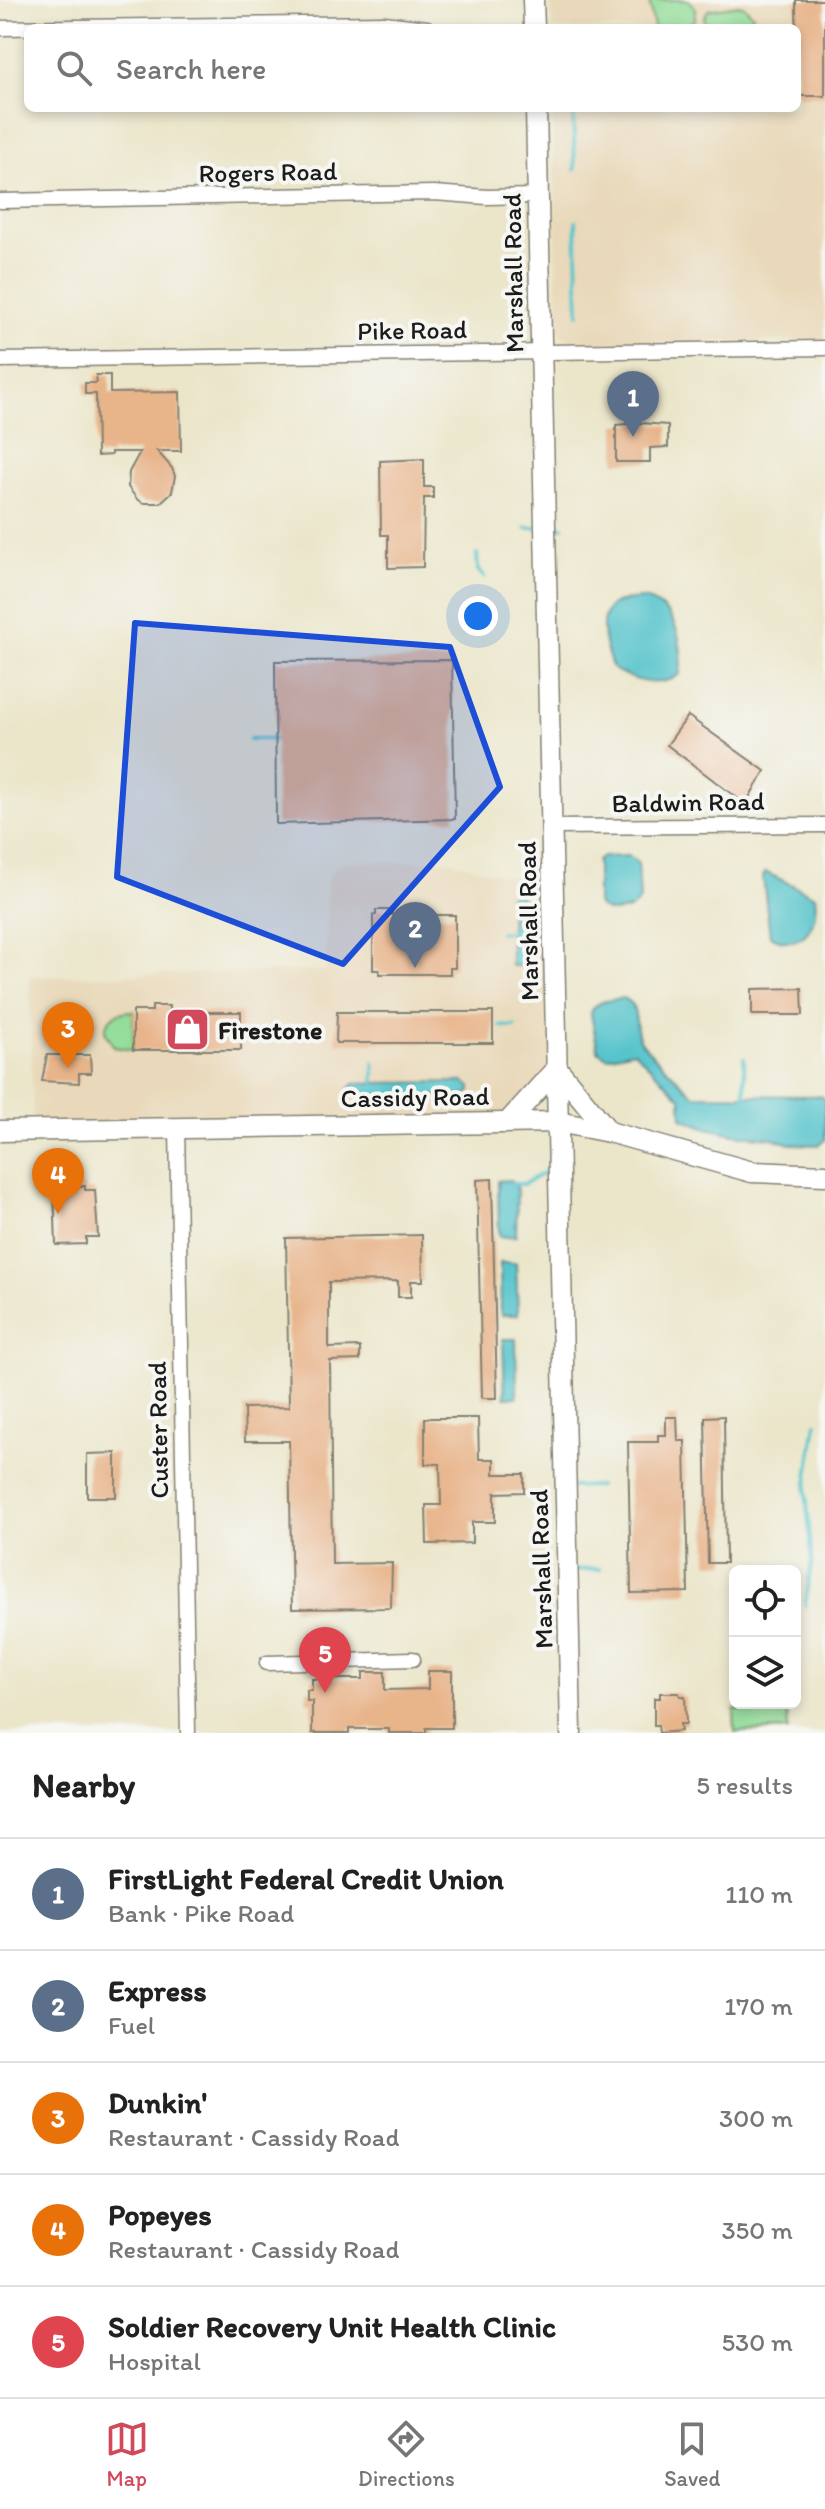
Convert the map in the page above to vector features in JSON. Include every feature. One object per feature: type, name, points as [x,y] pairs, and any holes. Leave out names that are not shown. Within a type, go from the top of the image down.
[{"type":"street","points":[[533,0],[534,24]]},
{"type":"street","points":[[307,24],[393,24]]},
{"type":"street","points":[[0,28],[24,28]]},
{"type":"street","name":"Marshall Road","points":[[536,112],[571,1733]]},
{"type":"street","name":"Rogers Road","points":[[0,201],[434,193],[487,197],[538,196]]},
{"type":"street","name":"Pike Road","points":[[0,360],[825,348]]},
{"type":"street","name":"Baldwin Road","points":[[551,827],[825,825]]},
{"type":"street","points":[[508,1122],[557,1068],[609,1132]]},
{"type":"street","name":"Cassidy Road","points":[[0,1131],[558,1122],[609,1132],[752,1172],[825,1175]]},
{"type":"street","name":"Custer Road","points":[[177,1127],[188,1733]]},
{"type":"street","points":[[267,1663],[413,1659]]},
{"type":"highlighted area","points":[[135,623],[450,647],[500,787],[343,964],[117,877]]},
{"type":"shaded area","points":[[551,0],[825,0],[825,340],[574,343],[562,336],[558,326],[553,112],[801,112],[801,24],[552,24]]},
{"type":"shaded area","points":[[449,861],[553,889],[557,1068],[508,1122],[33,1130],[30,977],[326,971],[327,880],[333,869],[344,862]]},
{"type":"green space","points":[[649,0],[689,0],[695,8],[695,20],[690,24],[653,24]]},
{"type":"green space","points":[[739,5],[753,15],[750,24],[705,24],[704,18],[708,10]]},
{"type":"green space","points":[[133,1011],[133,1050],[114,1047],[105,1032],[108,1022],[118,1014]]},
{"type":"green space","points":[[787,1709],[788,1730],[735,1732],[734,1710]]},
{"type":"water","points":[[642,599],[663,609],[676,628],[679,639],[680,674],[664,682],[638,680],[613,669],[606,646],[603,628],[606,612],[618,603]]},
{"type":"water","points":[[629,856],[638,863],[640,900],[626,910],[607,911],[597,904],[597,861],[602,857]]},
{"type":"water","points":[[765,872],[815,896],[814,918],[806,934],[799,939],[781,940],[770,936]]},
{"type":"water","points":[[510,895],[518,895],[529,905],[530,962],[522,966],[511,966]]},
{"type":"water","points":[[623,998],[632,1004],[642,1043],[694,1095],[821,1096],[825,1100],[825,1140],[819,1145],[790,1144],[772,1138],[707,1128],[682,1118],[681,1098],[634,1051],[607,1057],[598,1051],[592,1009],[603,1002]]},
{"type":"water","points":[[464,1082],[471,1087],[471,1092],[463,1096],[372,1097],[349,1090],[354,1084],[364,1083]]},
{"type":"water","points":[[510,1180],[517,1187],[516,1236],[499,1237],[498,1181]]},
{"type":"water","points":[[500,1263],[516,1263],[518,1315],[501,1315]]},
{"type":"water","points":[[503,1339],[516,1339],[517,1397],[505,1397]]},
{"type":"building","points":[[796,0],[825,0],[825,96],[801,96],[801,24],[796,24]]},
{"type":"building","points":[[96,375],[110,375],[110,393],[180,392],[181,451],[157,451],[175,476],[172,492],[160,503],[144,503],[128,487],[129,472],[140,452],[111,452],[111,455],[97,456],[96,394],[85,394],[85,383],[96,383]]},
{"type":"building","points":[[616,425],[668,425],[668,447],[650,448],[650,462],[616,462]]},
{"type":"building","points":[[424,459],[424,487],[433,487],[433,498],[424,498],[423,567],[388,568],[388,535],[381,535],[380,461]]},
{"type":"building","points":[[452,660],[455,819],[276,824],[275,661]]},
{"type":"building","points":[[688,716],[765,771],[745,804],[667,745]]},
{"type":"building","points":[[376,910],[392,910],[392,915],[455,915],[455,968],[450,968],[450,974],[379,974],[379,970],[373,970],[373,915],[376,915]]},
{"type":"building","points":[[802,988],[803,1015],[752,1015],[752,989]]},
{"type":"building","name":"Firestone","points":[[152,1006],[169,1006],[169,1012],[241,1012],[241,1050],[133,1050],[133,1011],[152,1011]]},
{"type":"building","points":[[337,1012],[493,1012],[493,1043],[336,1043]]},
{"type":"building","points":[[47,1055],[90,1055],[91,1073],[79,1073],[79,1083],[42,1081]]},
{"type":"building","points":[[492,1179],[497,1398],[482,1398],[477,1180]]},
{"type":"building","points":[[85,1186],[85,1190],[95,1190],[98,1237],[86,1237],[86,1244],[56,1245],[54,1190]]},
{"type":"building","points":[[422,1235],[423,1281],[411,1281],[411,1297],[398,1297],[398,1281],[329,1282],[329,1348],[360,1347],[360,1360],[330,1361],[332,1564],[392,1563],[391,1608],[292,1609],[289,1441],[245,1441],[244,1408],[289,1407],[286,1238]]},
{"type":"building","points":[[724,1416],[726,1563],[708,1563],[705,1417]]},
{"type":"building","points":[[666,1417],[677,1417],[678,1441],[685,1441],[688,1592],[631,1593],[628,1442],[658,1442],[658,1435],[666,1435]]},
{"type":"building","points":[[425,1418],[478,1418],[479,1459],[494,1459],[494,1474],[524,1474],[524,1492],[495,1493],[495,1522],[472,1522],[472,1543],[427,1544],[426,1505],[441,1505],[440,1464],[425,1464]]},
{"type":"building","points":[[116,1453],[116,1497],[87,1497],[87,1454]]},
{"type":"building","points":[[428,1671],[452,1671],[452,1728],[426,1728],[426,1733],[349,1729],[349,1733],[312,1733],[312,1701],[307,1701],[307,1690],[312,1690],[312,1679],[363,1679],[363,1672],[385,1672],[385,1690],[428,1689]]},
{"type":"building","points":[[660,1693],[685,1696],[686,1724],[680,1724],[681,1731],[659,1733],[658,1725],[654,1725],[654,1698],[660,1698]]},
{"type":"waterway","points":[[573,112],[575,170]]},
{"type":"waterway","points":[[576,222],[579,314]]},
{"type":"waterway","points":[[550,528],[563,527]]},
{"type":"waterway","points":[[526,528],[537,528]]},
{"type":"waterway","points":[[477,554],[478,570],[484,577]]},
{"type":"waterway","points":[[250,739],[274,739]]},
{"type":"waterway","points":[[515,879],[515,895]]},
{"type":"waterway","points":[[500,932],[511,932]]},
{"type":"waterway","points":[[500,1026],[515,1027]]},
{"type":"waterway","points":[[744,1058],[745,1095]]},
{"type":"waterway","points":[[374,1062],[374,1083]]},
{"type":"waterway","points":[[514,1184],[524,1184],[554,1167]]},
{"type":"waterway","points":[[805,1605],[812,1561],[806,1490],[816,1423]]},
{"type":"waterway","points":[[572,1487],[598,1486]]},
{"type":"waterway","points":[[574,1570],[600,1569]]},
{"type":"place","name":"FirstLight Federal Credit Union","points":[[633,437]]},
{"type":"place","name":"Express","points":[[415,968]]},
{"type":"place","name":"Firestone","points":[[187,1030]]},
{"type":"place","name":"Dunkin'","points":[[68,1068]]},
{"type":"place","name":"Popeyes","points":[[58,1214]]},
{"type":"place","name":"Soldier Recovery Unit Health Clinic","points":[[325,1693]]}]
